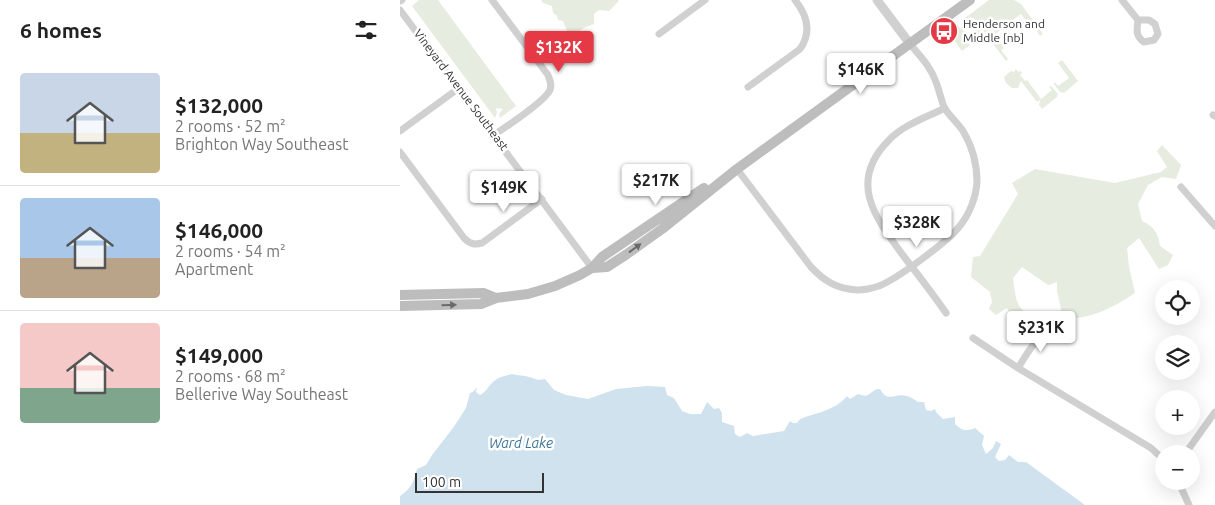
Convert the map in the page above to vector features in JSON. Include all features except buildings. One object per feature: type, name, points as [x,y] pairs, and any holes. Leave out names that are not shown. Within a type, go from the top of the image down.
[{"type":"main road","points":[[400,306],[481,304],[496,298],[528,294],[580,276],[641,231],[719,178],[737,169],[970,0]]},
{"type":"main road","points":[[400,295],[484,293],[496,298]]},
{"type":"street","points":[[492,0],[551,81],[551,87],[544,97],[494,135]]},
{"type":"street","points":[[659,34],[705,0]]},
{"type":"street","points":[[748,87],[800,49],[805,42],[807,25],[804,14],[795,0]]},
{"type":"street","points":[[737,169],[810,267],[822,278],[834,285],[857,290],[880,286],[911,266],[959,227],[972,205],[977,182],[972,150],[963,131],[945,108],[930,70],[876,0]]},
{"type":"street","points":[[1122,0],[1138,20]]},
{"type":"street","name":"Vineyard Avenue Southeast","points":[[400,10],[542,198],[592,268]]},
{"type":"street","points":[[400,132],[458,88]]},
{"type":"street","points":[[945,108],[904,129],[890,139],[879,151],[870,170],[868,188],[871,206],[879,222],[946,313]]},
{"type":"street","points":[[400,152],[464,238],[476,245],[482,243],[542,198]]},
{"type":"street","points":[[1181,187],[1215,226]]},
{"type":"street","points":[[1018,368],[1037,339],[1050,331],[1060,329]]},
{"type":"street","points":[[973,338],[1018,368],[1155,451]]},
{"type":"street","points":[[1191,445],[1215,412]]},
{"type":"street","points":[[1182,490],[1189,505]]},
{"type":"shaded area","points":[[419,0],[438,0],[516,106],[500,118],[499,114],[503,109],[496,108],[495,118],[412,6]]},
{"type":"shaded area","points":[[541,0],[619,1],[609,11],[599,10],[594,14],[594,24],[585,27],[576,34],[567,31],[563,21],[558,20],[557,16],[553,13],[552,6],[543,3]]},
{"type":"shaded area","points":[[989,0],[1014,0],[1021,4],[1043,34],[1040,36],[1034,26],[1031,27],[1021,14],[994,35],[1004,48],[1001,50],[1008,59],[1006,61],[973,17],[972,19],[984,35],[978,39],[965,18]]},
{"type":"shaded area","points":[[957,24],[966,32],[965,40],[970,45],[962,51],[947,30],[948,27]]},
{"type":"shaded area","points":[[1062,60],[1078,81],[1064,93],[1060,92],[1054,84],[1055,82],[1058,86],[1069,78],[1058,63]]},
{"type":"shaded area","points":[[1016,69],[1018,72],[1021,71],[1020,75],[1025,81],[1027,80],[1041,99],[1052,90],[1049,87],[1051,86],[1058,94],[1057,97],[1042,109],[1039,105],[1040,100],[1037,102],[1021,81],[1018,88],[1012,88],[1006,83],[1004,77]]},
{"type":"shaded area","points":[[1162,145],[1181,165],[1176,179],[1162,177],[1148,185],[1138,204],[1142,221],[1155,230],[1160,246],[1173,255],[1168,265],[1159,269],[1139,238],[1127,248],[1135,293],[1101,312],[1072,318],[1063,318],[1057,282],[1048,285],[1022,267],[1013,278],[1019,305],[1026,314],[1040,321],[1039,329],[1024,338],[1021,332],[1025,326],[1023,313],[1010,313],[1007,308],[996,315],[989,309],[992,302],[990,292],[971,277],[973,257],[980,256],[1018,194],[1012,183],[1035,169],[1115,183],[1161,172],[1167,167],[1157,151]]},
{"type":"water","name":"Ward Lake","points":[[512,374],[538,380],[545,379],[554,390],[566,395],[588,399],[616,389],[647,386],[665,387],[667,395],[674,398],[682,411],[690,414],[701,414],[707,402],[714,409],[719,408],[722,413],[722,422],[734,426],[735,434],[740,437],[747,433],[753,436],[784,431],[790,421],[797,423],[800,419],[832,408],[847,396],[850,399],[858,394],[867,395],[880,389],[889,397],[903,395],[918,402],[924,402],[926,410],[931,411],[935,409],[943,419],[955,417],[955,424],[962,429],[969,430],[975,428],[984,436],[982,445],[986,454],[993,448],[996,441],[1001,444],[995,457],[999,461],[1005,460],[1009,455],[1018,462],[1026,462],[1085,505],[400,505],[400,496],[412,484],[417,469],[426,465],[453,428],[466,408],[470,393],[477,387],[476,392],[480,395],[497,379]]},
{"type":"place","name":"Henderson and Middle [nb]","points":[[944,31]]}]
